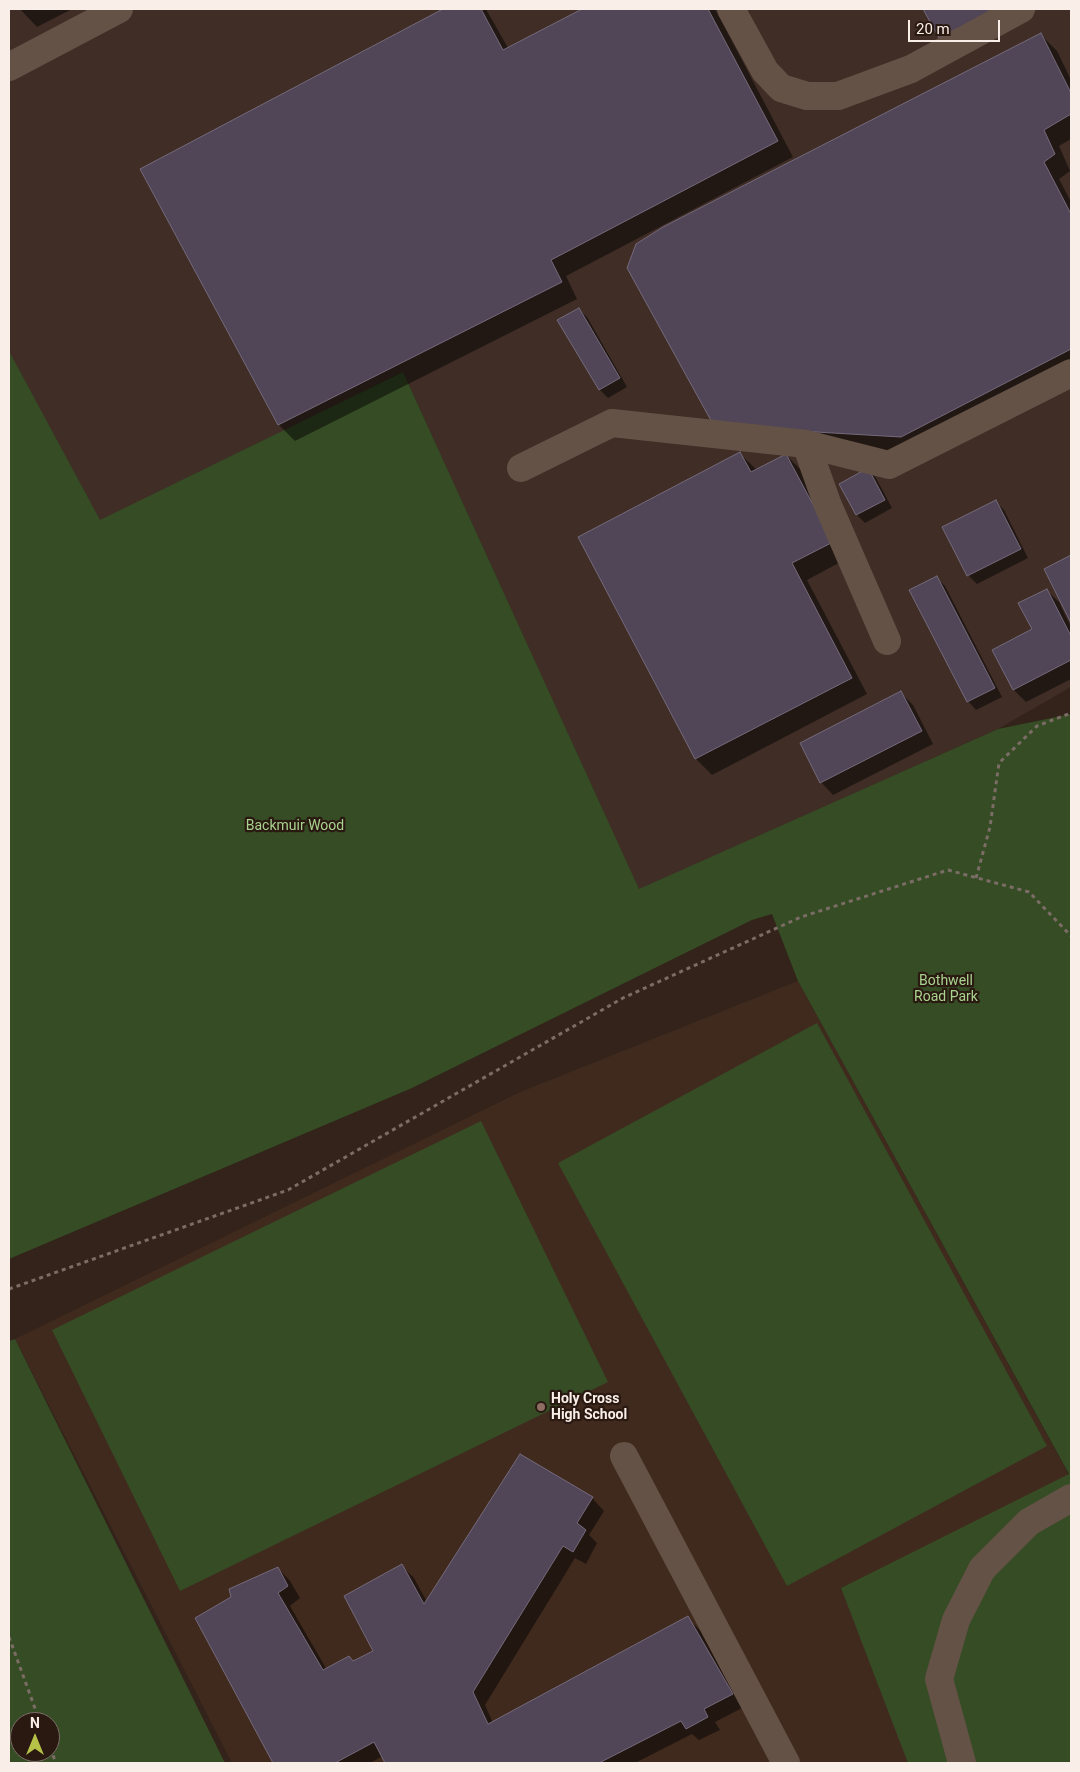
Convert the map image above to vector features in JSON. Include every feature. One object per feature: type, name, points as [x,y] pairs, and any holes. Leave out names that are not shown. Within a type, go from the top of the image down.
[{"type":"lane","points":[[9,67],[119,9]]},
{"type":"lane","points":[[731,9],[765,71],[781,88],[807,96],[838,96],[911,69],[1021,9]]},
{"type":"lane","points":[[521,468],[612,423],[806,444],[888,465],[1071,373]]},
{"type":"lane","points":[[806,444],[826,503],[887,641]]},
{"type":"lane","points":[[624,1456],[786,1763]]},
{"type":"lane","points":[[962,1763],[939,1679],[956,1620],[982,1569],[1029,1522],[1071,1498]]},
{"type":"path","points":[[976,878],[990,827],[999,764],[1037,726],[1071,713]]},
{"type":"path","points":[[9,1289],[288,1190],[623,998],[801,917],[948,870],[1029,892],[1071,936]]},
{"type":"path","points":[[9,1637],[36,1712]]},
{"type":"shaded area","points":[[9,9],[1071,9],[1071,687],[998,729],[639,890],[403,372],[100,521],[9,352]]},
{"type":"shaded area","name":"Holy Cross High School","points":[[798,981],[1069,1475],[841,1588],[919,1763],[232,1763],[15,1339],[518,1093]]},
{"type":"green space","name":"Backmuir Wood","points":[[9,351],[100,520],[403,372],[639,889],[998,729],[1071,714],[1071,1763],[908,1763],[841,1588],[1069,1474],[798,981],[772,914],[752,920],[412,1088],[9,1259]]},
{"type":"green space","points":[[817,1023],[1047,1446],[787,1586],[558,1163]]},
{"type":"green space","points":[[481,1121],[608,1382],[180,1591],[52,1330]]},
{"type":"green space","points":[[15,1339],[225,1763],[9,1763],[9,1341]]},
{"type":"building","points":[[443,9],[481,9],[503,50],[582,9],[708,9],[778,141],[551,260],[562,282],[278,425],[140,169]]},
{"type":"building","points":[[923,9],[996,9],[939,38]]},
{"type":"building","points":[[1041,33],[1071,93],[1071,114],[1044,130],[1055,154],[1044,162],[1071,214],[1071,349],[901,437],[714,426],[627,268],[636,244],[663,227]]},
{"type":"building","points":[[579,308],[620,378],[599,390],[557,320]]},
{"type":"building","points":[[740,452],[751,472],[786,454],[833,542],[792,563],[852,678],[695,759],[578,537]]},
{"type":"building","points":[[868,468],[885,500],[856,515],[839,484]]},
{"type":"building","points":[[996,500],[1021,549],[967,576],[942,527]]},
{"type":"building","points":[[1071,555],[1071,623],[1044,569]]},
{"type":"building","points":[[937,576],[995,688],[967,702],[909,590]]},
{"type":"building","points":[[1047,589],[1071,636],[1071,660],[1013,690],[992,650],[1032,629],[1018,603]]},
{"type":"building","points":[[901,691],[922,731],[820,783],[800,743]]},
{"type":"building","points":[[520,1454],[593,1497],[577,1523],[586,1530],[573,1552],[563,1546],[473,1692],[488,1724],[688,1616],[733,1694],[704,1709],[708,1717],[686,1729],[681,1721],[599,1763],[385,1763],[374,1742],[335,1763],[273,1763],[195,1618],[231,1597],[229,1589],[278,1567],[288,1586],[278,1593],[323,1670],[349,1656],[353,1661],[373,1651],[344,1596],[402,1564],[424,1604]]},
{"type":"place","name":"Holy Cross High School","points":[[541,1407]]},
{"type":"park label","name":"Bothwell Road Park","points":[[946,990]]}]
